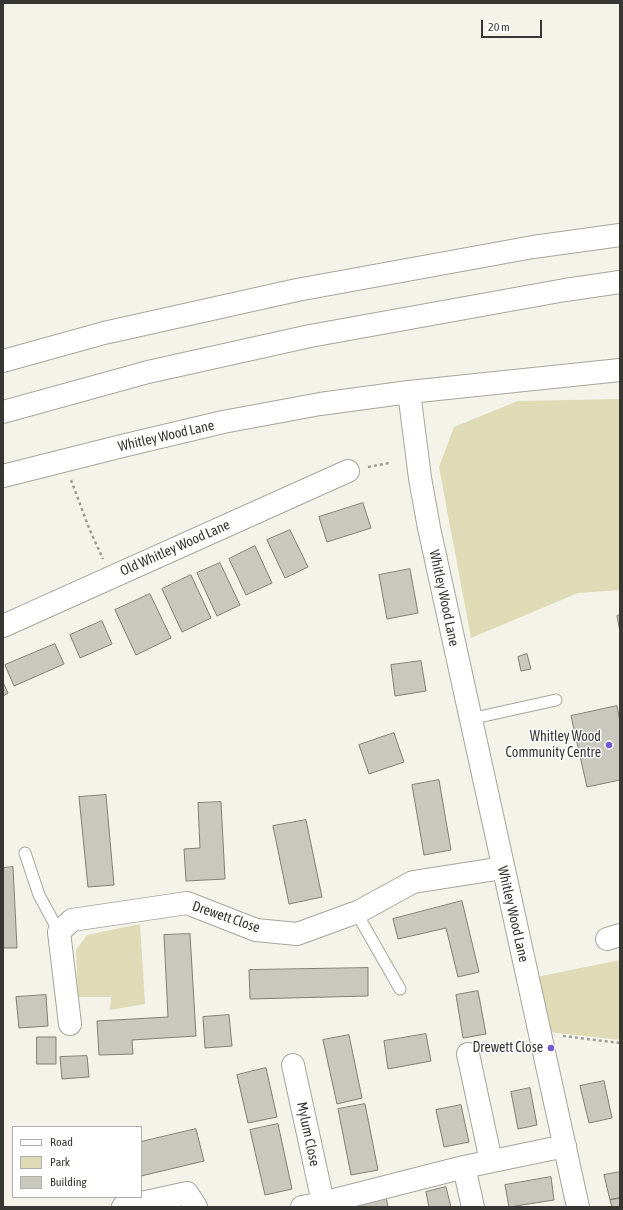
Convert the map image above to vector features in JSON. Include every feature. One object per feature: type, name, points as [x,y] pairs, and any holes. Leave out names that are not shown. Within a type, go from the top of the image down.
[{"type":"main road","points":[[3,361],[104,334],[297,290],[533,247],[620,235]]},
{"type":"main road","points":[[3,412],[148,372],[310,336],[565,290],[620,282]]},
{"type":"main road","points":[[565,290],[620,288]]},
{"type":"main road","points":[[409,392],[620,370]]},
{"type":"main road","name":"Whitley Wood Lane","points":[[3,476],[223,422],[320,404],[409,392],[428,528],[578,1207]]},
{"type":"main road","name":"Old Whitley Wood Lane","points":[[3,626],[348,471]]},
{"type":"main road","name":"Drewett Close","points":[[59,932],[72,920],[187,903],[256,930],[297,934],[356,912],[413,882],[503,868]]},
{"type":"main road","points":[[59,932],[70,1024]]},
{"type":"main road","points":[[468,1054],[491,1161]]},
{"type":"main road","name":"Mylum Close","points":[[293,1065],[323,1205]]},
{"type":"main road","points":[[302,1207],[323,1205],[464,1167],[565,1146]]},
{"type":"main road","points":[[464,1167],[473,1207]]},
{"type":"main road","points":[[123,1207],[187,1193],[196,1207]]},
{"type":"lane","points":[[470,719],[556,700]]},
{"type":"lane","points":[[25,853],[40,896],[59,932]]},
{"type":"lane","points":[[356,912],[400,989]]},
{"type":"path","points":[[70,477],[89,528],[112,577]]},
{"type":"path","points":[[542,1043],[559,1035],[620,1042]]},
{"type":"green space","points":[[620,399],[620,590],[578,593],[471,638],[439,467],[454,427],[518,401]]},
{"type":"green space","points":[[140,924],[145,1004],[110,1010],[111,997],[78,997],[76,950],[87,935]]},
{"type":"green space","points":[[620,960],[620,1040],[548,1032],[537,977]]},
{"type":"building","points":[[363,503],[371,528],[327,542],[319,517]]},
{"type":"building","points":[[290,530],[308,567],[285,578],[267,540]]},
{"type":"building","points":[[255,546],[272,583],[246,595],[229,559]]},
{"type":"building","points":[[220,563],[240,605],[217,616],[197,573]]},
{"type":"building","points":[[410,569],[418,613],[387,619],[379,575]]},
{"type":"building","points":[[191,575],[211,618],[182,632],[162,589]]},
{"type":"building","points":[[150,594],[171,638],[136,655],[115,610]]},
{"type":"building","points":[[620,615],[620,632],[617,616]]},
{"type":"building","points":[[102,621],[112,644],[80,658],[70,635]]},
{"type":"building","points":[[55,644],[64,664],[14,686],[5,665]]},
{"type":"building","points":[[527,654],[531,669],[521,671],[518,657]]},
{"type":"building","points":[[421,661],[426,691],[395,696],[391,665]]},
{"type":"building","points":[[3,682],[8,693],[3,696]]},
{"type":"building","points":[[617,706],[620,722],[620,780],[587,787],[571,716]]},
{"type":"building","points":[[394,733],[404,762],[369,774],[359,745]]},
{"type":"building","points":[[439,780],[451,850],[424,855],[412,785]]},
{"type":"building","points":[[106,795],[114,885],[88,887],[79,797]]},
{"type":"building","points":[[221,802],[225,879],[186,881],[184,849],[200,848],[198,803]]},
{"type":"building","points":[[306,820],[322,897],[289,904],[273,826]]},
{"type":"building","points":[[13,867],[17,948],[3,948],[3,868]]},
{"type":"building","points":[[462,901],[479,972],[458,977],[446,928],[398,939],[393,919]]},
{"type":"building","points":[[190,934],[196,1036],[132,1040],[133,1054],[99,1055],[97,1021],[168,1017],[164,935]]},
{"type":"building","points":[[368,968],[368,996],[250,999],[249,970]]},
{"type":"building","points":[[478,991],[486,1034],[463,1038],[456,995]]},
{"type":"building","points":[[46,995],[48,1026],[19,1028],[16,997]]},
{"type":"building","points":[[229,1015],[232,1046],[205,1048],[203,1017]]},
{"type":"building","points":[[426,1034],[431,1061],[388,1069],[384,1041]]},
{"type":"building","points":[[349,1035],[362,1098],[337,1104],[323,1040]]},
{"type":"building","points":[[37,1037],[56,1037],[56,1064],[37,1064]]},
{"type":"building","points":[[87,1056],[89,1077],[62,1079],[60,1057]]},
{"type":"building","points":[[266,1068],[277,1117],[248,1123],[237,1075]]},
{"type":"building","points":[[604,1081],[612,1118],[589,1123],[580,1086]]},
{"type":"building","points":[[530,1088],[537,1125],[518,1129],[511,1092]]},
{"type":"building","points":[[365,1104],[378,1170],[351,1175],[338,1109]]},
{"type":"building","points":[[461,1105],[469,1142],[444,1147],[436,1110]]},
{"type":"building","points":[[278,1124],[292,1189],[265,1195],[250,1130]]},
{"type":"building","points":[[196,1129],[204,1161],[142,1176],[142,1142]]},
{"type":"building","points":[[620,1172],[620,1198],[610,1200],[604,1175]]},
{"type":"building","points":[[551,1177],[554,1200],[509,1207],[505,1185]]},
{"type":"building","points":[[446,1187],[451,1207],[429,1207],[426,1192]]},
{"type":"building","points":[[386,1197],[388,1207],[358,1207],[357,1203]]},
{"type":"building","points":[[620,1198],[620,1207],[612,1207],[610,1200]]},
{"type":"place","name":"Whitley Wood Community Centre","points":[[609,745]]},
{"type":"place","name":"Drewett Close","points":[[551,1048]]}]
